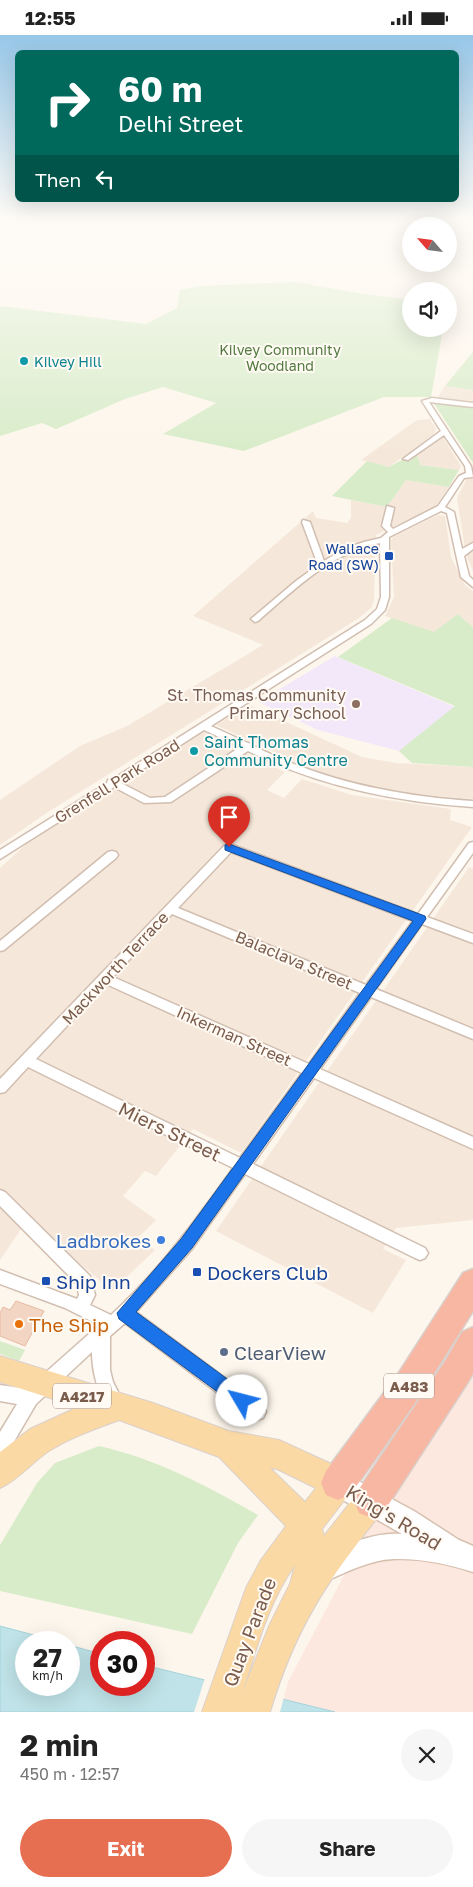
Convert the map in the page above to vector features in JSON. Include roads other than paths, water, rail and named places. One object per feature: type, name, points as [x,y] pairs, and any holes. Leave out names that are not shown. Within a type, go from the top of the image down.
[{"type":"highway","name":"A483","points":[[338,1483],[384,1423],[416,1376],[473,1283]]},
{"type":"highway","name":"A483","points":[[370,1501],[457,1371],[473,1342]]},
{"type":"main road","points":[[0,1369],[38,1391]]},
{"type":"main road","name":"A4217","points":[[38,1391],[118,1407]]},
{"type":"main road","name":"A483","points":[[118,1407],[153,1417],[229,1446],[279,1455],[338,1483]]},
{"type":"main road","points":[[0,1473],[40,1438],[59,1427],[118,1407]]},
{"type":"main road","name":"A483","points":[[229,1446],[267,1486],[289,1504],[305,1525],[311,1541],[312,1554],[311,1571],[303,1594]]},
{"type":"main road","name":"Quay Parade","points":[[219,1712],[257,1599],[272,1571],[338,1483]]},
{"type":"main road","name":"Quay Parade","points":[[253,1712],[264,1676],[283,1631],[303,1594],[370,1501]]},
{"type":"street","points":[[255,619],[321,564],[374,541],[384,540],[392,532],[441,508],[461,477],[472,475],[425,401],[473,405]]},
{"type":"street","points":[[406,459],[445,431]]},
{"type":"street","points":[[390,508],[386,527],[392,532]]},
{"type":"street","points":[[441,508],[450,512],[468,550],[465,577],[473,585]]},
{"type":"street","points":[[306,523],[321,564]]},
{"type":"street","name":"Grenfell Park Road","points":[[0,855],[368,622],[381,610],[385,597],[384,540]]},
{"type":"street","points":[[204,726],[282,763],[330,781],[414,799],[473,804]]},
{"type":"street","points":[[112,783],[148,801],[166,800],[249,746]]},
{"type":"street","points":[[0,1449],[38,1391],[114,1324],[187,1244],[420,919],[468,859],[473,845]]},
{"type":"street","name":"Mackworth Terrace","points":[[0,1088],[29,1061],[229,847],[420,919]]},
{"type":"street","points":[[0,947],[112,855]]},
{"type":"street","name":"Balaclava Street","points":[[170,909],[473,1034]]},
{"type":"street","points":[[420,919],[473,939]]},
{"type":"street","name":"Inkerman Street","points":[[105,979],[473,1143]]},
{"type":"street","name":"Miers Street","points":[[29,1061],[420,1253]]},
{"type":"street","points":[[0,1196],[84,1281],[87,1295],[80,1307]]},
{"type":"street","points":[[0,1277],[80,1307],[114,1324],[257,1412]]},
{"type":"street","points":[[114,1324],[99,1366],[102,1379],[118,1407]]},
{"type":"street","points":[[0,1393],[38,1391]]},
{"type":"street","name":"King's Road","points":[[338,1483],[405,1520],[462,1555]]},
{"type":"street","name":"King's Road","points":[[322,1568],[350,1557],[392,1546],[462,1555]]},
{"type":"water","points":[[0,1626],[19,1631],[15,1631],[15,1696],[80,1696],[80,1648],[90,1651],[90,1696],[155,1696],[155,1668],[335,1712],[0,1712]]},
{"type":"place","name":"Kilvey Hill","points":[[24,361]]},
{"type":"place","name":"Wallace Road (SW)","points":[[389,556]]},
{"type":"place","name":"St. Thomas Community Primary School","points":[[356,704]]},
{"type":"place","name":"Saint Thomas Community Centre","points":[[194,751]]},
{"type":"place","name":"Ladbrokes","points":[[161,1240]]},
{"type":"place","name":"Dockers Club","points":[[197,1272]]},
{"type":"place","name":"Ship Inn","points":[[46,1281]]},
{"type":"place","name":"The Ship","points":[[19,1324]]},
{"type":"place","name":"ClearView","points":[[224,1352]]},
{"type":"park label","name":"Kilvey Community Woodland","points":[[280,357]]}]
